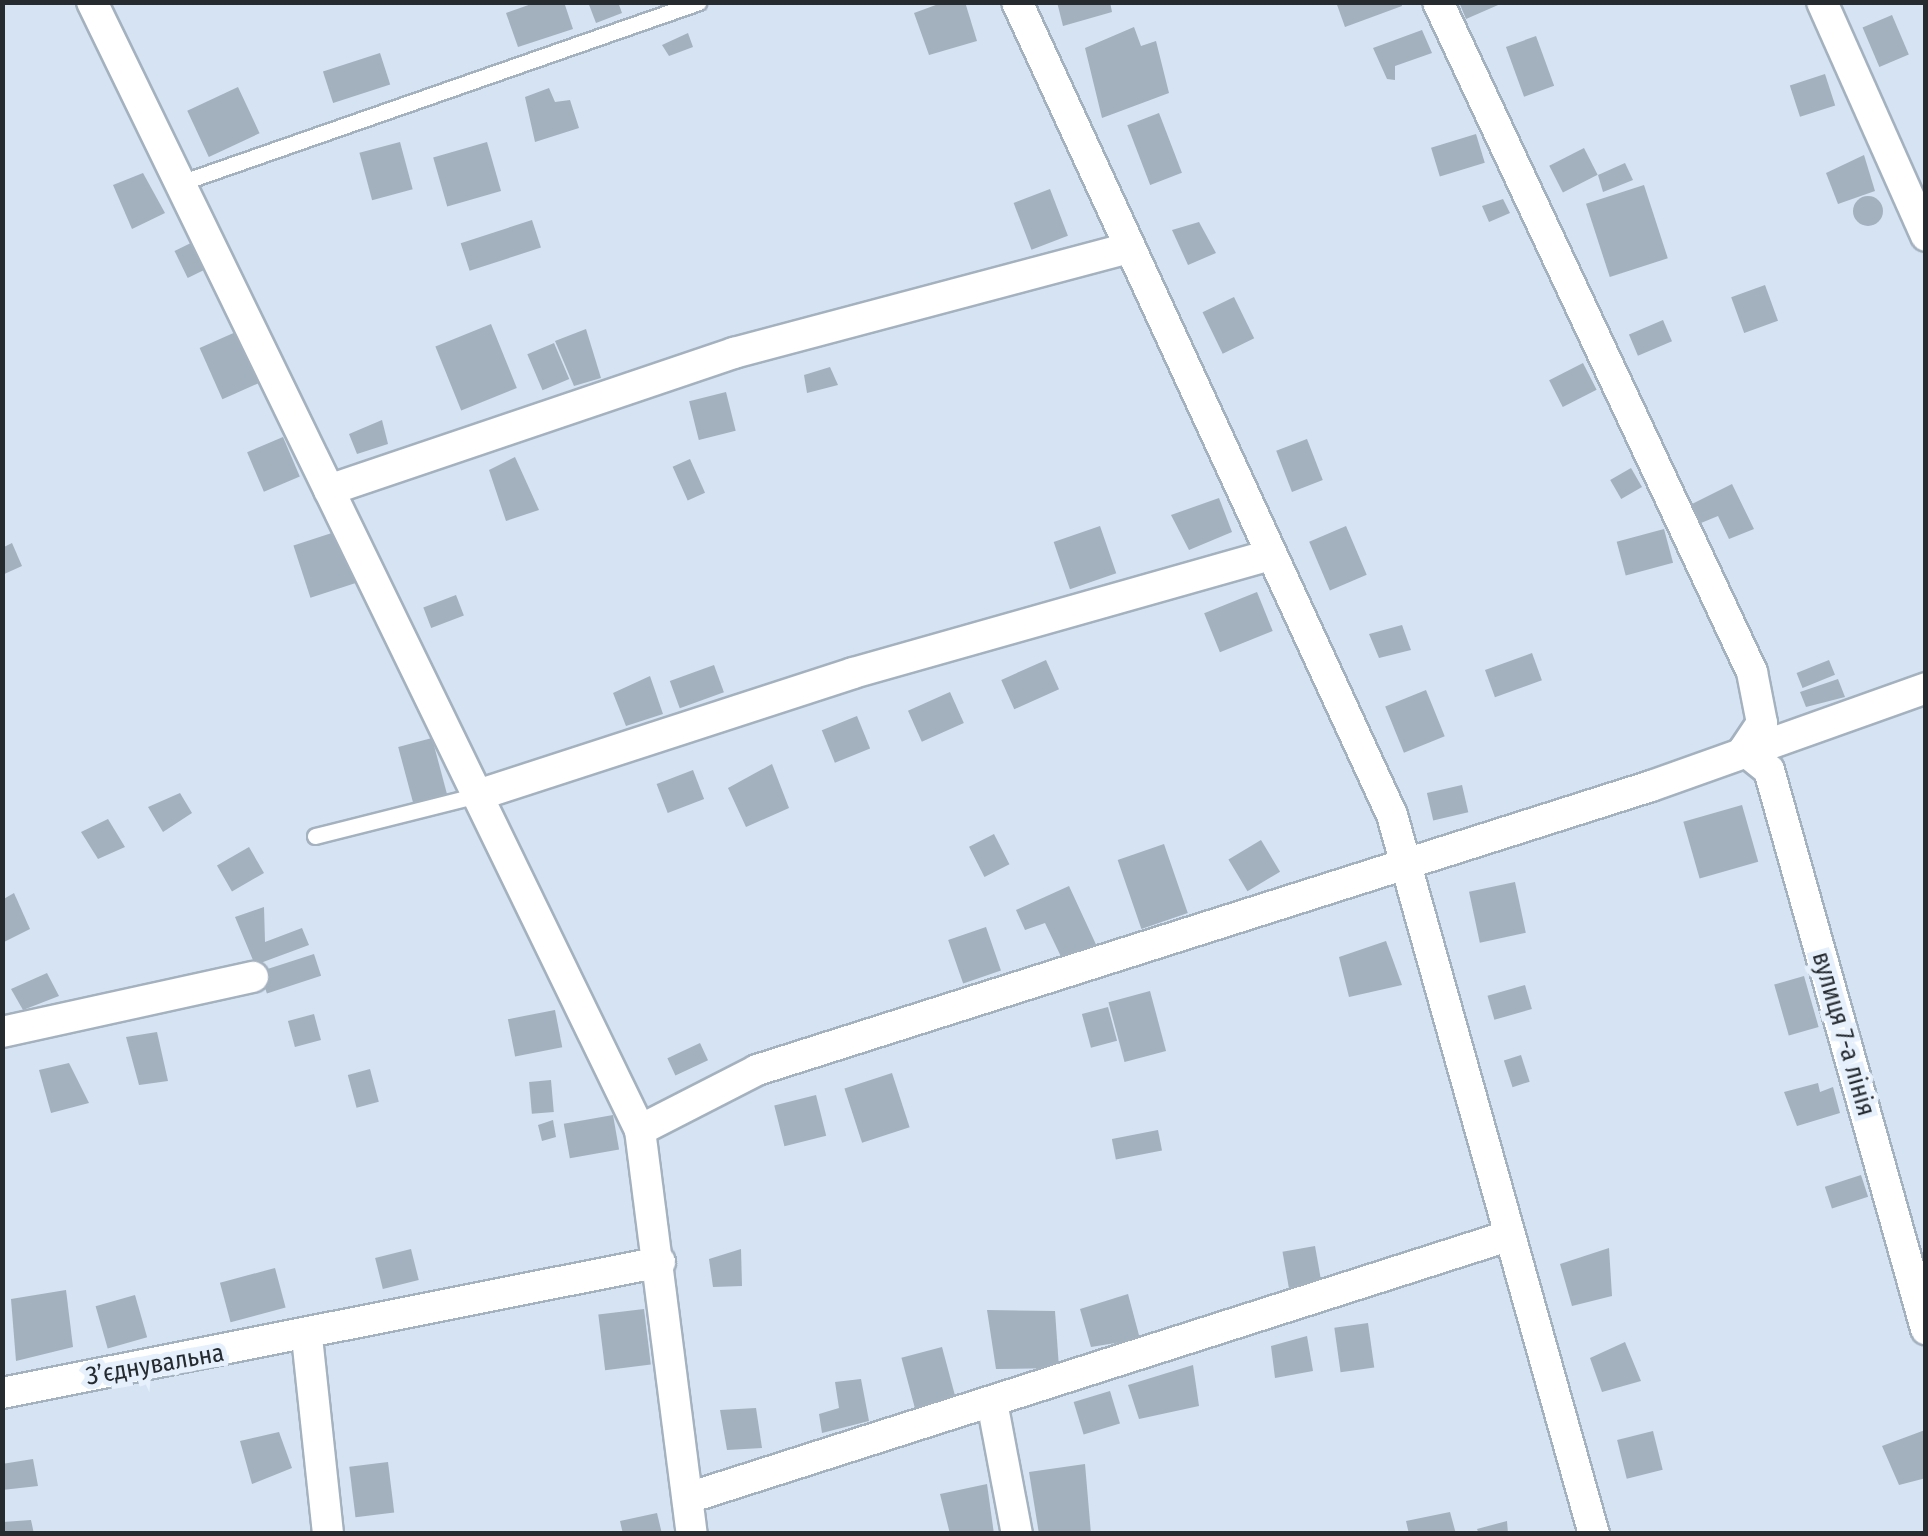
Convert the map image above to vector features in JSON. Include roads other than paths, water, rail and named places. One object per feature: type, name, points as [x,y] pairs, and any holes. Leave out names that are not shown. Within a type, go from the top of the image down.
[{"type":"street","points":[[92,2],[640,1130],[692,1534]]},
{"type":"street","points":[[1017,2],[1407,862],[1594,1534]]},
{"type":"street","points":[[1438,2],[1752,672],[1762,723],[1744,750]]},
{"type":"street","points":[[1822,2],[1926,236]]},
{"type":"street","points":[[328,490],[734,353],[1129,248]]},
{"type":"street","points":[[478,795],[852,673],[1271,555]]},
{"type":"street","points":[[640,1130],[757,1070],[1407,862],[1926,688]]},
{"type":"street","name":"вулиця 7-а лінія","points":[[1744,750],[1769,770],[1926,1329]]},
{"type":"street","points":[[2,1032],[253,978]]},
{"type":"street","points":[[688,1498],[1508,1236]]},
{"type":"street","name":"Зʼєднувальна","points":[[2,1393],[307,1337],[660,1262]]},
{"type":"street","points":[[307,1337],[328,1534]]},
{"type":"street","points":[[992,1402],[1017,1534]]},
{"type":"lane","points":[[182,182],[479,72],[699,2]]},
{"type":"lane","points":[[315,836],[478,795]]}]
